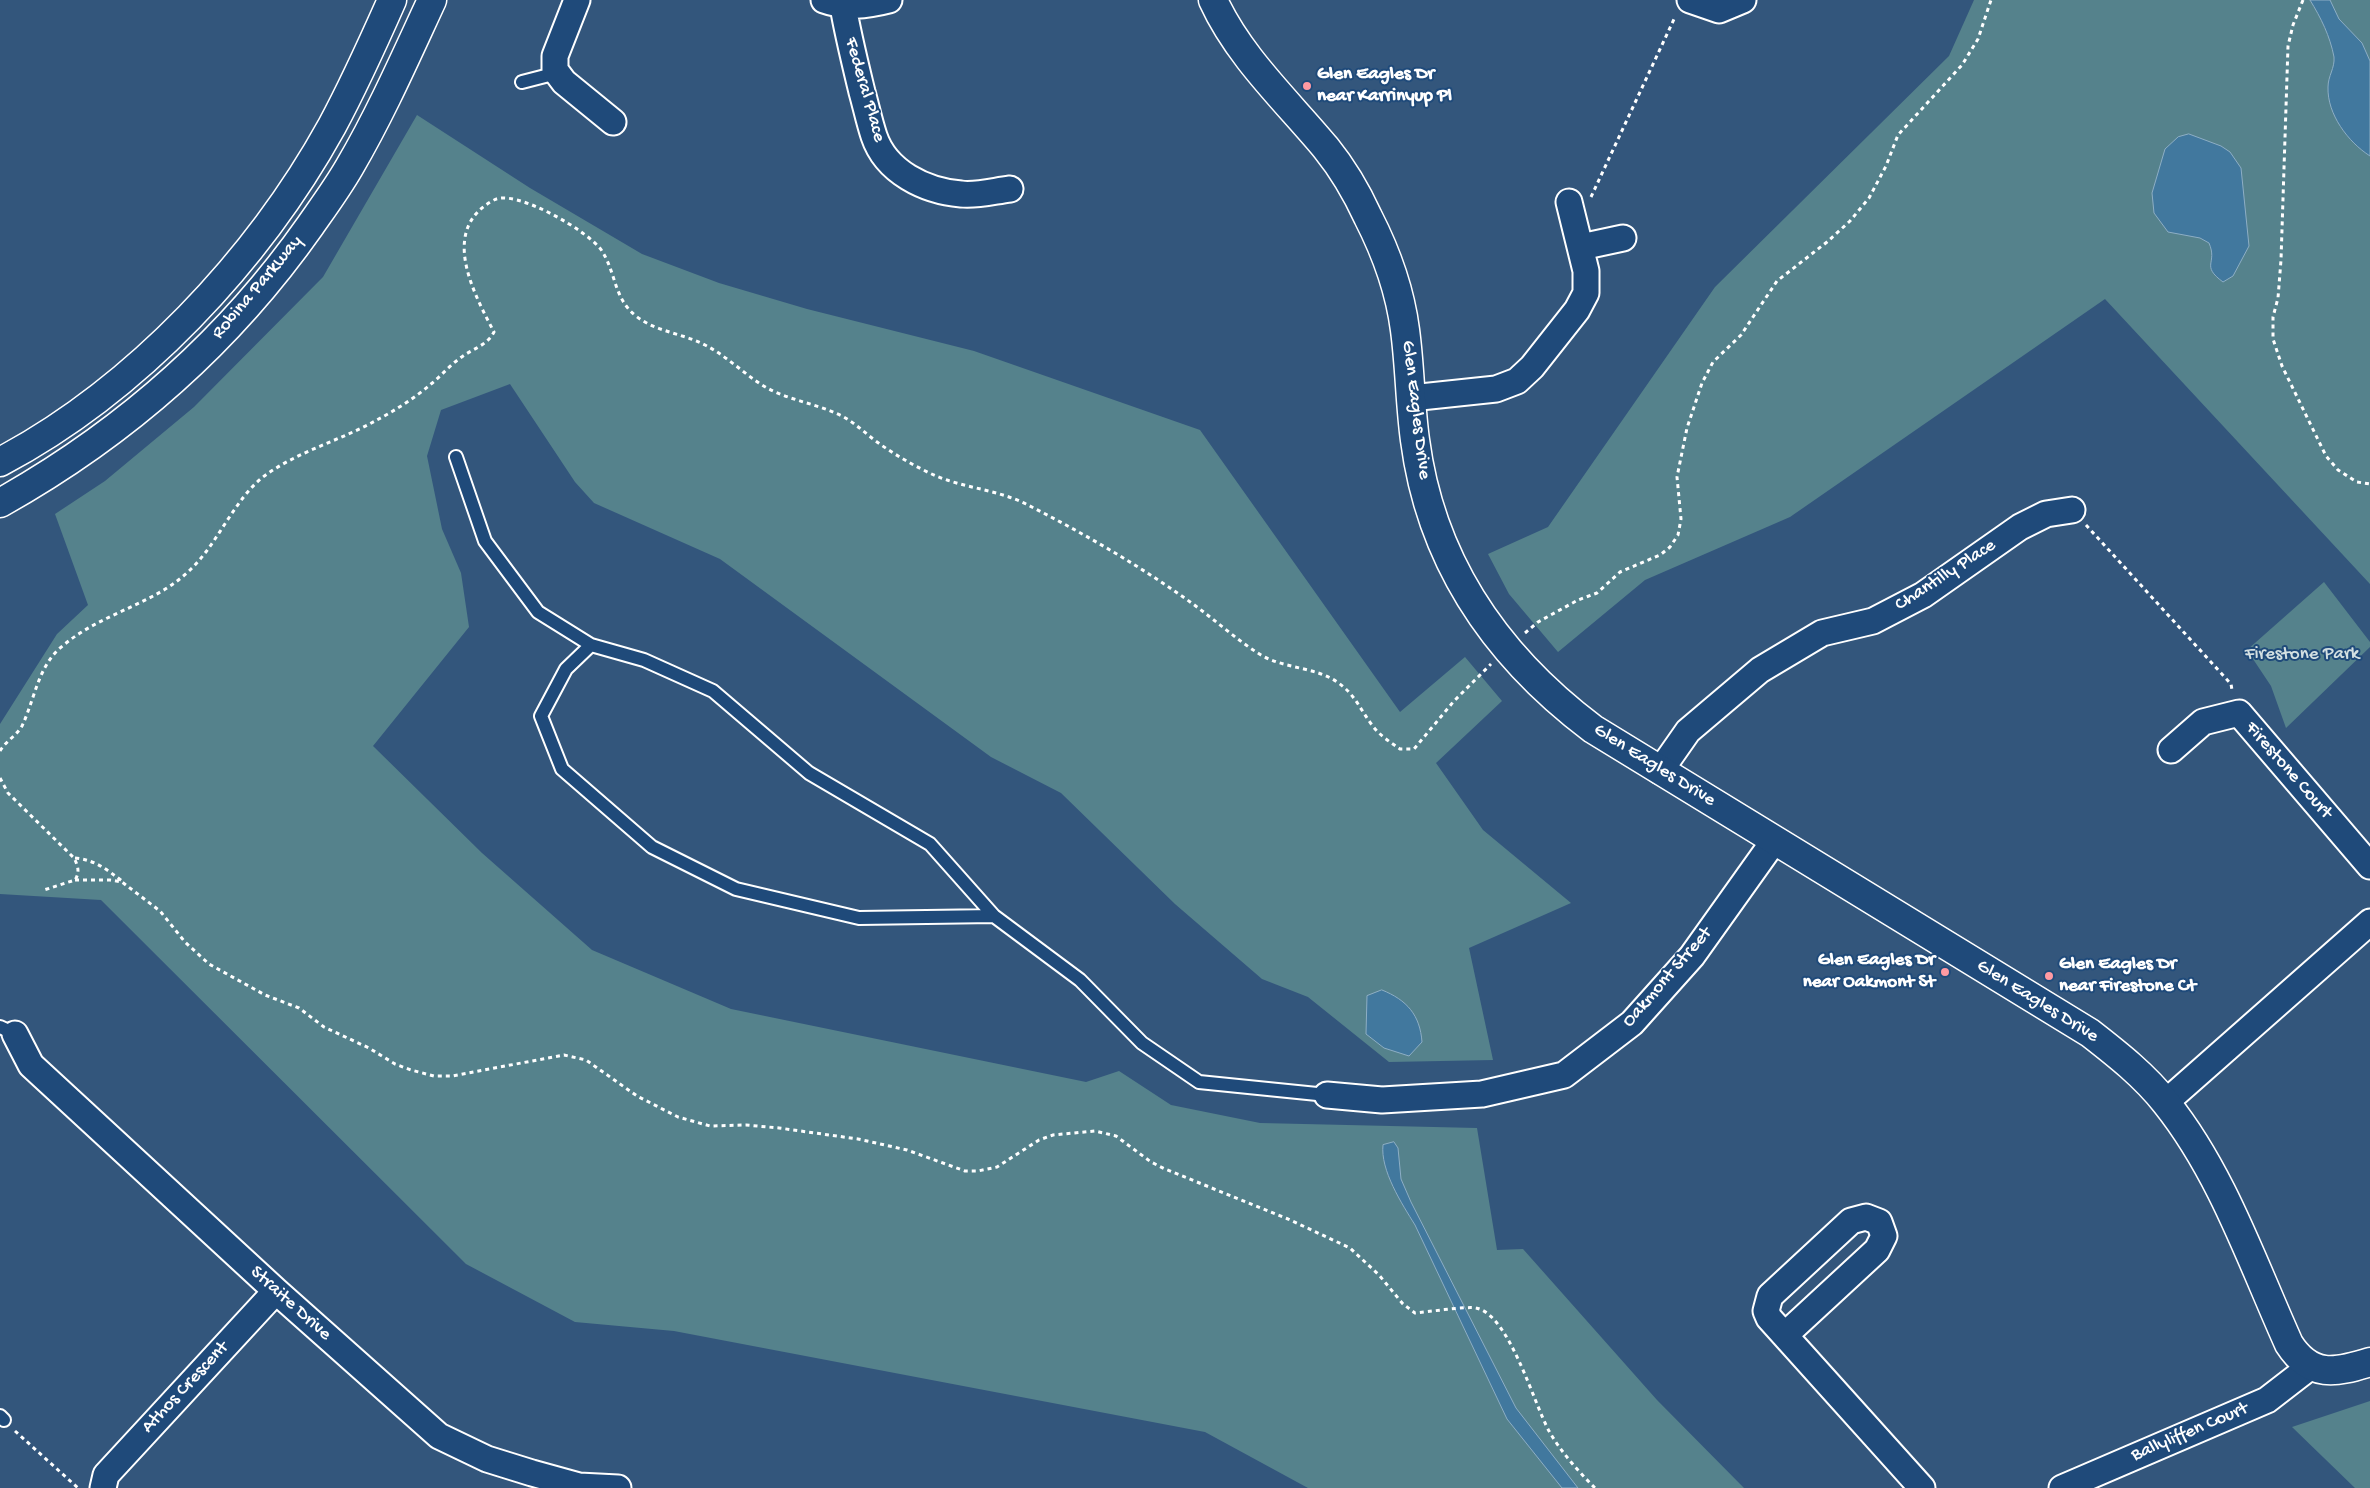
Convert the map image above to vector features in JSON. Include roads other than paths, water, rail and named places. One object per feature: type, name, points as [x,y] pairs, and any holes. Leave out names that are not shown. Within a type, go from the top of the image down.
[{"type":"street","name":"Robina Parkway","points":[[0,462],[66,421],[113,386],[155,350],[230,272],[261,234],[298,181],[331,128],[392,0]]},
{"type":"street","name":"Robina Parkway","points":[[0,502],[40,480],[131,416],[173,381],[254,298],[288,258],[349,168],[375,121],[432,0]]},
{"type":"street","points":[[577,0],[555,56],[557,73],[564,82],[613,122]]},
{"type":"street","name":"Federal Place","points":[[889,0],[868,5],[834,3],[849,42],[874,137],[882,153],[892,165],[919,183],[937,190],[962,195],[1010,189]]},
{"type":"street","name":"Glen Eagles Drive","points":[[1213,0],[1237,41],[1263,77],[1328,150],[1352,185],[1369,218],[1384,253],[1398,296],[1405,328],[1415,441],[1433,517],[1446,552],[1462,585],[1476,609],[1506,649],[1527,673],[1559,703],[1593,728],[1774,841],[2090,1033],[2141,1075],[2166,1102],[2212,1171],[2289,1344],[2295,1354],[2310,1366]]},
{"type":"street","points":[[1683,8],[1719,10],[1744,0]]},
{"type":"street","points":[[1411,398],[1496,389],[1507,386],[1525,375],[1577,310],[1586,293],[1588,280],[1569,202]]},
{"type":"street","points":[[1580,247],[1623,238]]},
{"type":"street","name":"Chantilly Place","points":[[1660,771],[1688,731],[1760,670],[1822,633],[1873,621],[1923,596],[2020,528],[2046,514],[2072,510]]},
{"type":"street","name":"Firestone Court","points":[[2171,750],[2203,722],[2238,713],[2370,866]]},
{"type":"street","name":"Oakmont Street","points":[[1327,1095],[1382,1100],[1482,1094],[1564,1075],[1632,1023],[1692,956],[1774,841]]},
{"type":"street","points":[[2166,1102],[2370,922]]},
{"type":"street","name":"Straite Drive","points":[[8,1031],[31,1066],[276,1291],[439,1436],[487,1459],[532,1473],[579,1486],[618,1488]]},
{"type":"street","points":[[1785,1335],[1877,1250],[1884,1236],[1878,1222],[1866,1217],[1858,1217],[1851,1221],[1770,1296],[1766,1311],[1785,1335],[1922,1488]]},
{"type":"street","name":"Athos Crescent","points":[[103,1488],[106,1475],[276,1291]]},
{"type":"street","points":[[2310,1366],[2330,1372],[2370,1362]]},
{"type":"street","name":"Ballyliffen Court","points":[[2062,1488],[2267,1400],[2310,1366]]},
{"type":"lane","points":[[522,82],[557,73]]},
{"type":"lane","points":[[456,457],[485,541],[538,612],[591,645],[644,660],[713,692],[809,773],[930,844],[994,916],[1080,980],[1142,1043],[1199,1082],[1327,1095]]},
{"type":"lane","points":[[591,645],[566,669],[541,716],[562,769],[652,847],[736,889],[859,918],[994,916]]},
{"type":"water","points":[[2310,0],[2330,0],[2339,19],[2362,43],[2370,61],[2370,156],[2347,135],[2340,126],[2331,107],[2328,87],[2334,57],[2325,27]]},
{"type":"water","points":[[2189,134],[2221,146],[2230,152],[2241,168],[2249,246],[2233,276],[2223,282],[2212,272],[2212,256],[2209,243],[2200,238],[2168,232],[2154,213],[2152,193],[2165,149],[2178,137]]},
{"type":"water","points":[[1382,990],[1399,999],[1415,1016],[1421,1032],[1422,1042],[1409,1056],[1384,1048],[1366,1034],[1367,996]]},
{"type":"water","points":[[1394,1142],[1398,1148],[1401,1179],[1411,1202],[1516,1408],[1578,1488],[1562,1488],[1507,1419],[1415,1225],[1388,1176],[1383,1155],[1383,1145]]},
{"type":"place","name":"Glen Eagles Dr near Karrinyup Pl","points":[[1307,86]]},
{"type":"place","name":"Glen Eagles Dr near Oakmont St","points":[[1945,972]]},
{"type":"place","name":"Glen Eagles Dr near Firestone Ct","points":[[2049,976]]},
{"type":"park label","name":"Firestone Park","points":[[2302,655]]}]
